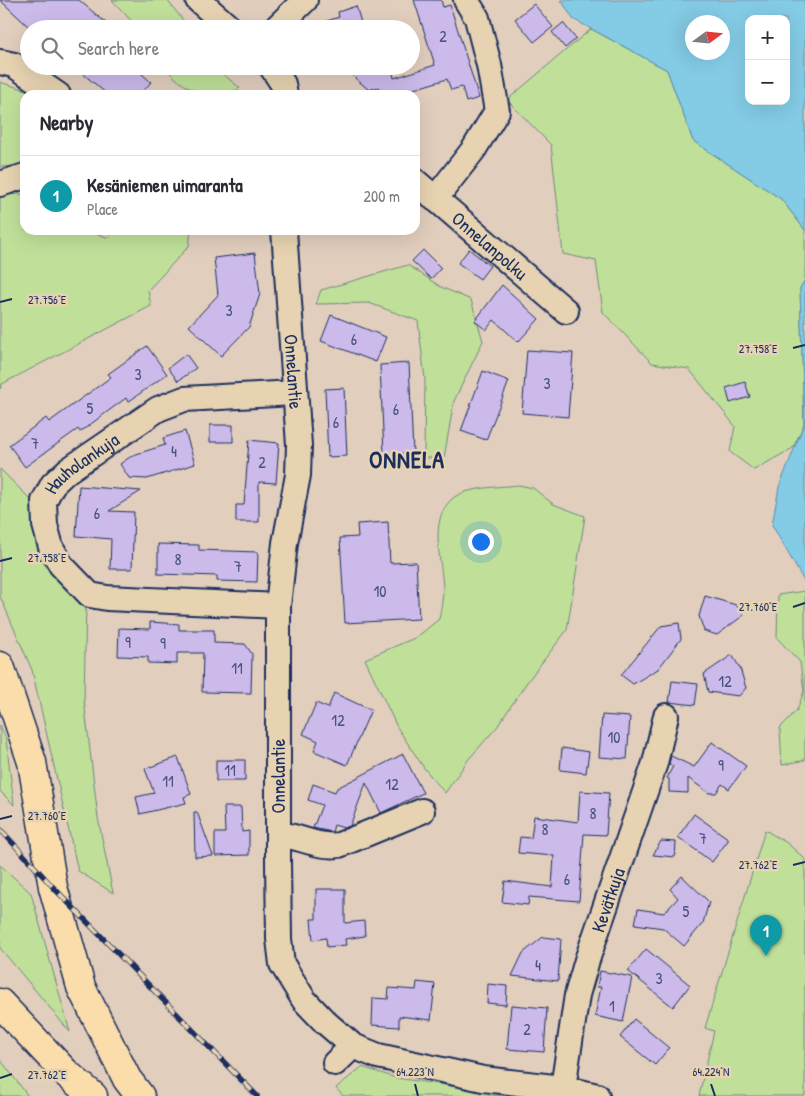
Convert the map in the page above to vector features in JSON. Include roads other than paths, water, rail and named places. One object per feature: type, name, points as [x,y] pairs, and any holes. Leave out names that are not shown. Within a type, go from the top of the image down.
[{"type":"highway","points":[[0,666],[32,762],[53,887],[81,987],[127,1079],[140,1096]]},
{"type":"highway","points":[[0,1003],[66,1073],[93,1096]]},
{"type":"street","points":[[198,0],[221,20]]},
{"type":"street","points":[[284,20],[305,0]]},
{"type":"street","points":[[435,199],[474,150],[497,111],[489,65],[477,18],[466,0]]},
{"type":"street","points":[[0,62],[14,65],[20,69]]},
{"type":"street","points":[[29,75],[51,90]]},
{"type":"street","points":[[277,75],[283,84],[284,90]]},
{"type":"street","points":[[0,185],[20,178]]},
{"type":"street","points":[[0,185],[20,190]]},
{"type":"street","name":"Onnelanpolku","points":[[420,186],[566,311]]},
{"type":"street","name":"Onnelantie","points":[[284,235],[299,445],[298,475],[285,543],[278,606],[278,834],[271,914],[282,964],[293,984],[325,1022],[353,1046],[378,1056],[483,1079],[563,1088],[597,1096]]},
{"type":"street","name":"Hauholankuja","points":[[278,606],[108,598],[90,594],[60,565],[51,547],[45,524],[44,501],[53,484],[67,470],[158,409],[184,399],[295,393]]},
{"type":"street","name":"Kevätkuja","points":[[563,1088],[577,995],[587,960],[655,763],[666,716]]},
{"type":"street","points":[[278,834],[292,835],[328,846],[339,845],[422,811]]},
{"type":"street","points":[[335,1063],[353,1046]]},
{"type":"water","points":[[561,0],[805,0],[805,230],[781,199],[693,141],[667,70],[573,19]]},
{"type":"water","points":[[805,280],[805,583],[772,525],[779,487],[804,424],[800,288]]},
{"type":"railway","points":[[0,829],[53,887],[257,1096]]},
{"type":"place","name":"Kesäniemen uimaranta","points":[[766,956]]},
{"type":"district","name":"ONNELA","points":[[407,459]]}]
